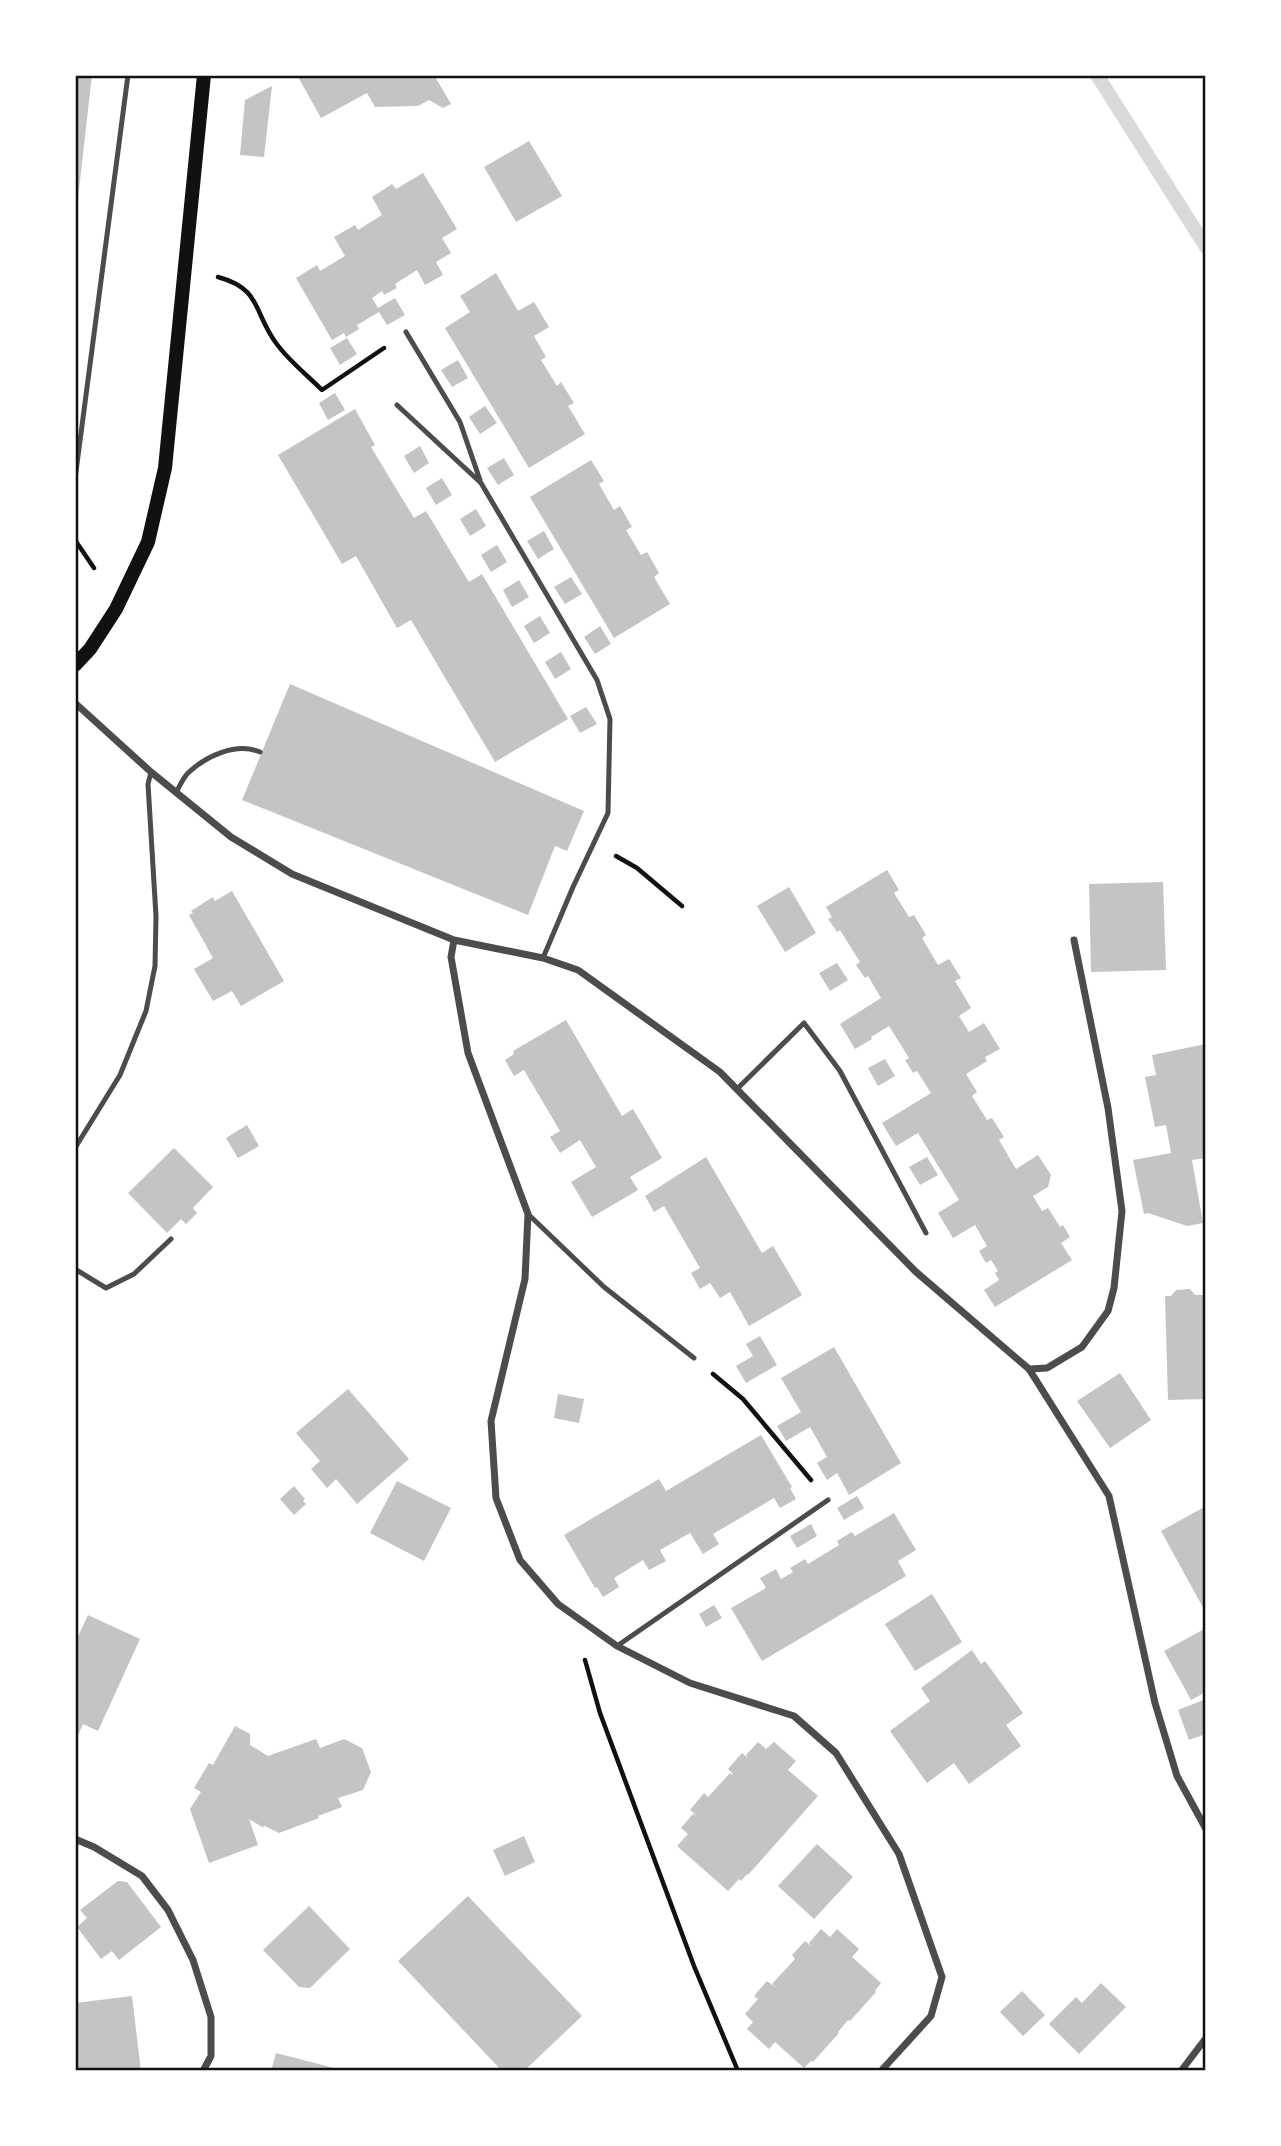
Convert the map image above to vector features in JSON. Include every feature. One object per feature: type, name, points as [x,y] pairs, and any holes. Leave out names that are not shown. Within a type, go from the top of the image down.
[{"type":"main road","points":[[75,665],[90,649],[116,609],[148,542],[165,468],[205,75]]},
{"type":"street","points":[[75,703],[176,793],[231,836],[292,874],[454,940],[543,958],[578,970],[720,1072],[915,1271],[1028,1369],[1109,1496],[1155,1703],[1177,1776],[1206,1829]]},
{"type":"street","points":[[454,940],[452,957],[468,1053],[528,1213],[525,1279],[491,1420],[496,1498],[520,1560],[558,1604],[573,1616],[617,1646],[690,1683],[794,1716],[836,1753],[899,1854],[942,1977],[931,2016],[881,2071]]},
{"type":"street","points":[[1028,1369],[1047,1368],[1082,1347],[1108,1311],[1114,1287],[1122,1211],[1108,1108],[1074,940]]},
{"type":"street","points":[[75,1839],[94,1847],[142,1876],[167,1910],[193,1960],[211,2017],[211,2056],[202,2071]]},
{"type":"street","points":[[1181,2071],[1206,2038]]},
{"type":"lane","points":[[75,479],[128,75]]},
{"type":"lane","points":[[406,332],[460,422],[481,482],[597,681],[610,719],[608,813],[543,958]]},
{"type":"lane","points":[[397,405],[481,482]]},
{"type":"lane","points":[[176,793],[186,774],[218,752],[248,747],[260,752]]},
{"type":"lane","points":[[75,1148],[120,1075],[146,1011],[155,966],[156,928],[148,784],[151,772]]},
{"type":"lane","points":[[737,1089],[804,1023],[840,1071],[926,1233]]},
{"type":"lane","points":[[528,1213],[604,1287],[694,1358]]},
{"type":"lane","points":[[75,1269],[106,1288],[134,1274],[170,1238]]},
{"type":"lane","points":[[617,1646],[828,1500]]},
{"type":"path","points":[[218,277],[236,282],[246,290],[256,302],[268,331],[278,346],[322,390],[406,332]]},
{"type":"path","points":[[75,540],[94,568]]},
{"type":"path","points":[[611,853],[638,868],[682,906]]},
{"type":"path","points":[[694,1358],[743,1399],[828,1500]]},
{"type":"path","points":[[573,1616],[600,1713],[694,1966],[738,2071]]},
{"type":"building","points":[[75,75],[92,75],[77,207],[75,207]]},
{"type":"building","points":[[297,75],[434,75],[451,104],[443,108],[429,100],[418,106],[375,107],[367,93],[321,118]]},
{"type":"building","points":[[272,86],[264,157],[240,155],[245,100]]},
{"type":"building","points":[[529,141],[562,196],[516,222],[484,167]]},
{"type":"building","points":[[423,173],[457,229],[442,238],[451,253],[436,262],[443,275],[425,285],[417,270],[395,284],[397,288],[384,295],[382,291],[372,298],[378,308],[395,298],[405,315],[387,325],[379,312],[357,325],[359,329],[346,337],[344,333],[332,340],[296,278],[317,265],[320,271],[345,256],[334,237],[355,225],[358,230],[382,215],[372,197],[392,184],[396,189]]},
{"type":"building","points":[[496,273],[518,311],[534,302],[549,327],[534,336],[546,357],[541,360],[557,386],[561,382],[574,403],[568,406],[585,434],[529,468],[445,328],[470,312],[460,296]]},
{"type":"building","points":[[347,338],[357,354],[340,365],[330,348]]},
{"type":"building","points":[[458,360],[468,378],[452,387],[441,370]]},
{"type":"building","points":[[335,393],[345,410],[328,420],[319,403]]},
{"type":"building","points":[[485,406],[497,423],[480,434],[469,417]]},
{"type":"building","points":[[355,409],[375,445],[371,447],[414,518],[426,511],[469,582],[482,574],[568,719],[495,762],[411,620],[397,628],[356,556],[342,564],[278,455]]},
{"type":"building","points":[[420,446],[429,463],[414,473],[404,456]]},
{"type":"building","points":[[504,458],[514,475],[498,485],[487,468]]},
{"type":"building","points":[[591,460],[604,481],[599,484],[614,510],[620,506],[632,527],[626,530],[641,555],[647,552],[659,573],[654,577],[670,604],[614,638],[530,497]]},
{"type":"building","points":[[442,478],[452,495],[436,505],[426,488]]},
{"type":"building","points":[[476,509],[486,526],[470,536],[460,519]]},
{"type":"building","points":[[544,531],[554,549],[538,559],[527,541]]},
{"type":"building","points":[[497,545],[507,562],[491,572],[481,555]]},
{"type":"building","points":[[571,577],[582,594],[565,604],[554,587]]},
{"type":"building","points":[[519,580],[529,597],[512,607],[503,590]]},
{"type":"building","points":[[540,616],[550,633],[534,643],[524,626]]},
{"type":"building","points":[[600,626],[611,644],[595,654],[584,637]]},
{"type":"building","points":[[561,652],[571,669],[555,679],[545,662]]},
{"type":"building","points":[[290,684],[584,811],[567,851],[555,846],[528,915],[242,800]]},
{"type":"building","points":[[586,707],[597,724],[580,733],[570,716]]},
{"type":"building","points":[[887,870],[899,890],[894,893],[909,917],[914,915],[926,935],[922,938],[938,965],[949,959],[961,978],[955,981],[971,1008],[959,1016],[969,1032],[984,1023],[1000,1049],[985,1057],[987,1061],[966,1074],[977,1092],[972,1096],[987,1120],[992,1118],[1004,1137],[999,1140],[1016,1169],[1038,1155],[1051,1175],[1048,1187],[1033,1196],[1042,1211],[1048,1208],[1070,1237],[1061,1243],[1072,1260],[995,1307],[984,1290],[999,1280],[995,1273],[998,1271],[991,1260],[986,1263],[979,1251],[987,1246],[975,1225],[953,1238],[938,1213],[959,1200],[918,1133],[896,1146],[882,1123],[931,1093],[917,1071],[913,1073],[905,1060],[909,1058],[889,1026],[855,1049],[840,1024],[881,998],[868,976],[865,978],[856,965],[860,962],[840,930],[837,932],[828,919],[832,917],[826,907]]},
{"type":"building","points":[[1163,882],[1166,970],[1091,972],[1089,884]]},
{"type":"building","points":[[789,887],[816,933],[785,952],[757,906]]},
{"type":"building","points":[[232,891],[284,981],[241,1006],[232,991],[213,1001],[194,969],[213,958],[189,915],[213,897],[215,901]]},
{"type":"building","points":[[837,963],[848,980],[830,991],[819,973]]},
{"type":"building","points":[[566,1020],[622,1116],[633,1109],[662,1158],[630,1177],[638,1190],[592,1217],[571,1182],[596,1167],[580,1140],[560,1153],[550,1137],[560,1131],[524,1070],[514,1076],[505,1060],[514,1054],[513,1051]]},
{"type":"building","points":[[1206,1044],[1206,1158],[1192,1160],[1203,1223],[1187,1226],[1144,1214],[1133,1160],[1171,1153],[1166,1125],[1155,1127],[1145,1077],[1156,1075],[1152,1055]]},
{"type":"building","points":[[885,1059],[895,1076],[878,1086],[868,1068]]},
{"type":"building","points":[[247,1125],[259,1146],[238,1158],[226,1138]]},
{"type":"building","points":[[174,1148],[213,1187],[193,1208],[197,1213],[186,1224],[181,1219],[167,1233],[128,1193]]},
{"type":"building","points":[[706,1157],[762,1253],[773,1246],[802,1295],[749,1326],[730,1292],[720,1298],[710,1283],[700,1289],[691,1273],[700,1268],[664,1206],[654,1212],[645,1196]]},
{"type":"building","points":[[927,1157],[938,1175],[920,1185],[909,1167]]},
{"type":"building","points":[[1190,1289],[1195,1295],[1206,1295],[1206,1399],[1168,1400],[1165,1296],[1171,1296],[1176,1290]]},
{"type":"building","points":[[760,1336],[777,1365],[746,1383],[736,1366],[753,1356],[746,1344]]},
{"type":"building","points":[[834,1347],[901,1463],[849,1495],[837,1473],[827,1480],[817,1463],[827,1457],[810,1427],[786,1441],[777,1426],[801,1412],[781,1378]]},
{"type":"building","points":[[1120,1373],[1151,1420],[1110,1448],[1077,1401]]},
{"type":"building","points":[[348,1389],[409,1459],[357,1504],[336,1479],[327,1488],[311,1469],[320,1461],[296,1433]]},
{"type":"building","points":[[558,1394],[584,1399],[579,1423],[554,1418]]},
{"type":"building","points":[[761,1435],[792,1487],[790,1488],[796,1499],[780,1508],[774,1498],[713,1534],[719,1544],[703,1554],[690,1533],[660,1550],[666,1561],[649,1570],[643,1560],[614,1578],[619,1587],[603,1597],[564,1535],[659,1479],[666,1491]]},
{"type":"building","points":[[397,1481],[451,1508],[424,1561],[370,1533]]},
{"type":"building","points":[[294,1486],[306,1504],[294,1515],[280,1499]]},
{"type":"building","points":[[857,1496],[864,1508],[844,1520],[837,1508]]},
{"type":"building","points":[[1206,1506],[1206,1613],[1161,1531]]},
{"type":"building","points":[[894,1513],[916,1550],[898,1561],[906,1576],[762,1661],[731,1608],[766,1588],[760,1578],[776,1569],[781,1579],[793,1572],[790,1568],[805,1559],[808,1564],[839,1545],[837,1541],[852,1532],[855,1536]]},
{"type":"building","points":[[811,1524],[817,1536],[797,1548],[790,1536]]},
{"type":"building","points":[[932,1594],[962,1642],[915,1671],[885,1624]]},
{"type":"building","points":[[714,1605],[722,1618],[706,1627],[699,1614]]},
{"type":"building","points":[[88,1615],[140,1639],[98,1731],[83,1724],[75,1742],[75,1643]]},
{"type":"building","points":[[1206,1628],[1206,1692],[1191,1700],[1164,1651]]},
{"type":"building","points":[[972,1650],[981,1664],[985,1661],[1023,1713],[1006,1725],[1021,1746],[969,1784],[954,1763],[927,1783],[890,1731],[930,1701],[921,1688]]},
{"type":"building","points":[[1206,1699],[1206,1734],[1189,1740],[1178,1710]]},
{"type":"building","points":[[235,1726],[250,1734],[250,1745],[268,1756],[316,1739],[320,1748],[344,1739],[362,1748],[371,1772],[363,1790],[338,1798],[342,1807],[318,1816],[319,1818],[279,1833],[249,1819],[258,1845],[209,1863],[190,1809],[201,1792],[194,1788],[209,1763],[213,1765]]},
{"type":"building","points":[[758,1742],[766,1749],[774,1742],[796,1761],[788,1770],[818,1796],[748,1875],[741,1881],[739,1879],[728,1891],[677,1846],[688,1834],[681,1828],[693,1814],[696,1815],[690,1810],[704,1793],[708,1797],[730,1773],[733,1774],[728,1769],[742,1753],[748,1758],[746,1755]]},
{"type":"building","points":[[524,1836],[535,1862],[505,1876],[493,1850]]},
{"type":"building","points":[[817,1844],[853,1877],[814,1919],[778,1886]]},
{"type":"building","points":[[118,1881],[127,1882],[161,1927],[119,1960],[112,1951],[101,1959],[77,1927],[87,1918],[80,1910]]},
{"type":"building","points":[[468,1896],[582,2016],[524,2071],[502,2071],[398,1961]]},
{"type":"building","points":[[309,1906],[350,1949],[310,1988],[299,1987],[263,1950]]},
{"type":"building","points":[[821,1929],[830,1937],[837,1929],[859,1949],[852,1957],[881,1983],[813,2062],[804,2068],[775,2042],[769,2049],[747,2029],[753,2022],[745,2014],[758,1999],[754,1996],[767,1981],[779,1990],[772,1984],[795,1959],[792,1955],[805,1941],[811,1946],[809,1943]]},
{"type":"building","points":[[1101,1983],[1126,2007],[1079,2054],[1049,2024],[1076,1997],[1082,2003]]},
{"type":"building","points":[[1022,1991],[1045,2015],[1023,2036],[1000,2012]]},
{"type":"building","points":[[132,1996],[141,2071],[75,2071],[75,2003]]},
{"type":"building","points":[[276,2053],[342,2070],[342,2071],[271,2071]]},
{"type":"waterway","points":[[1097,75],[1206,247]]}]
